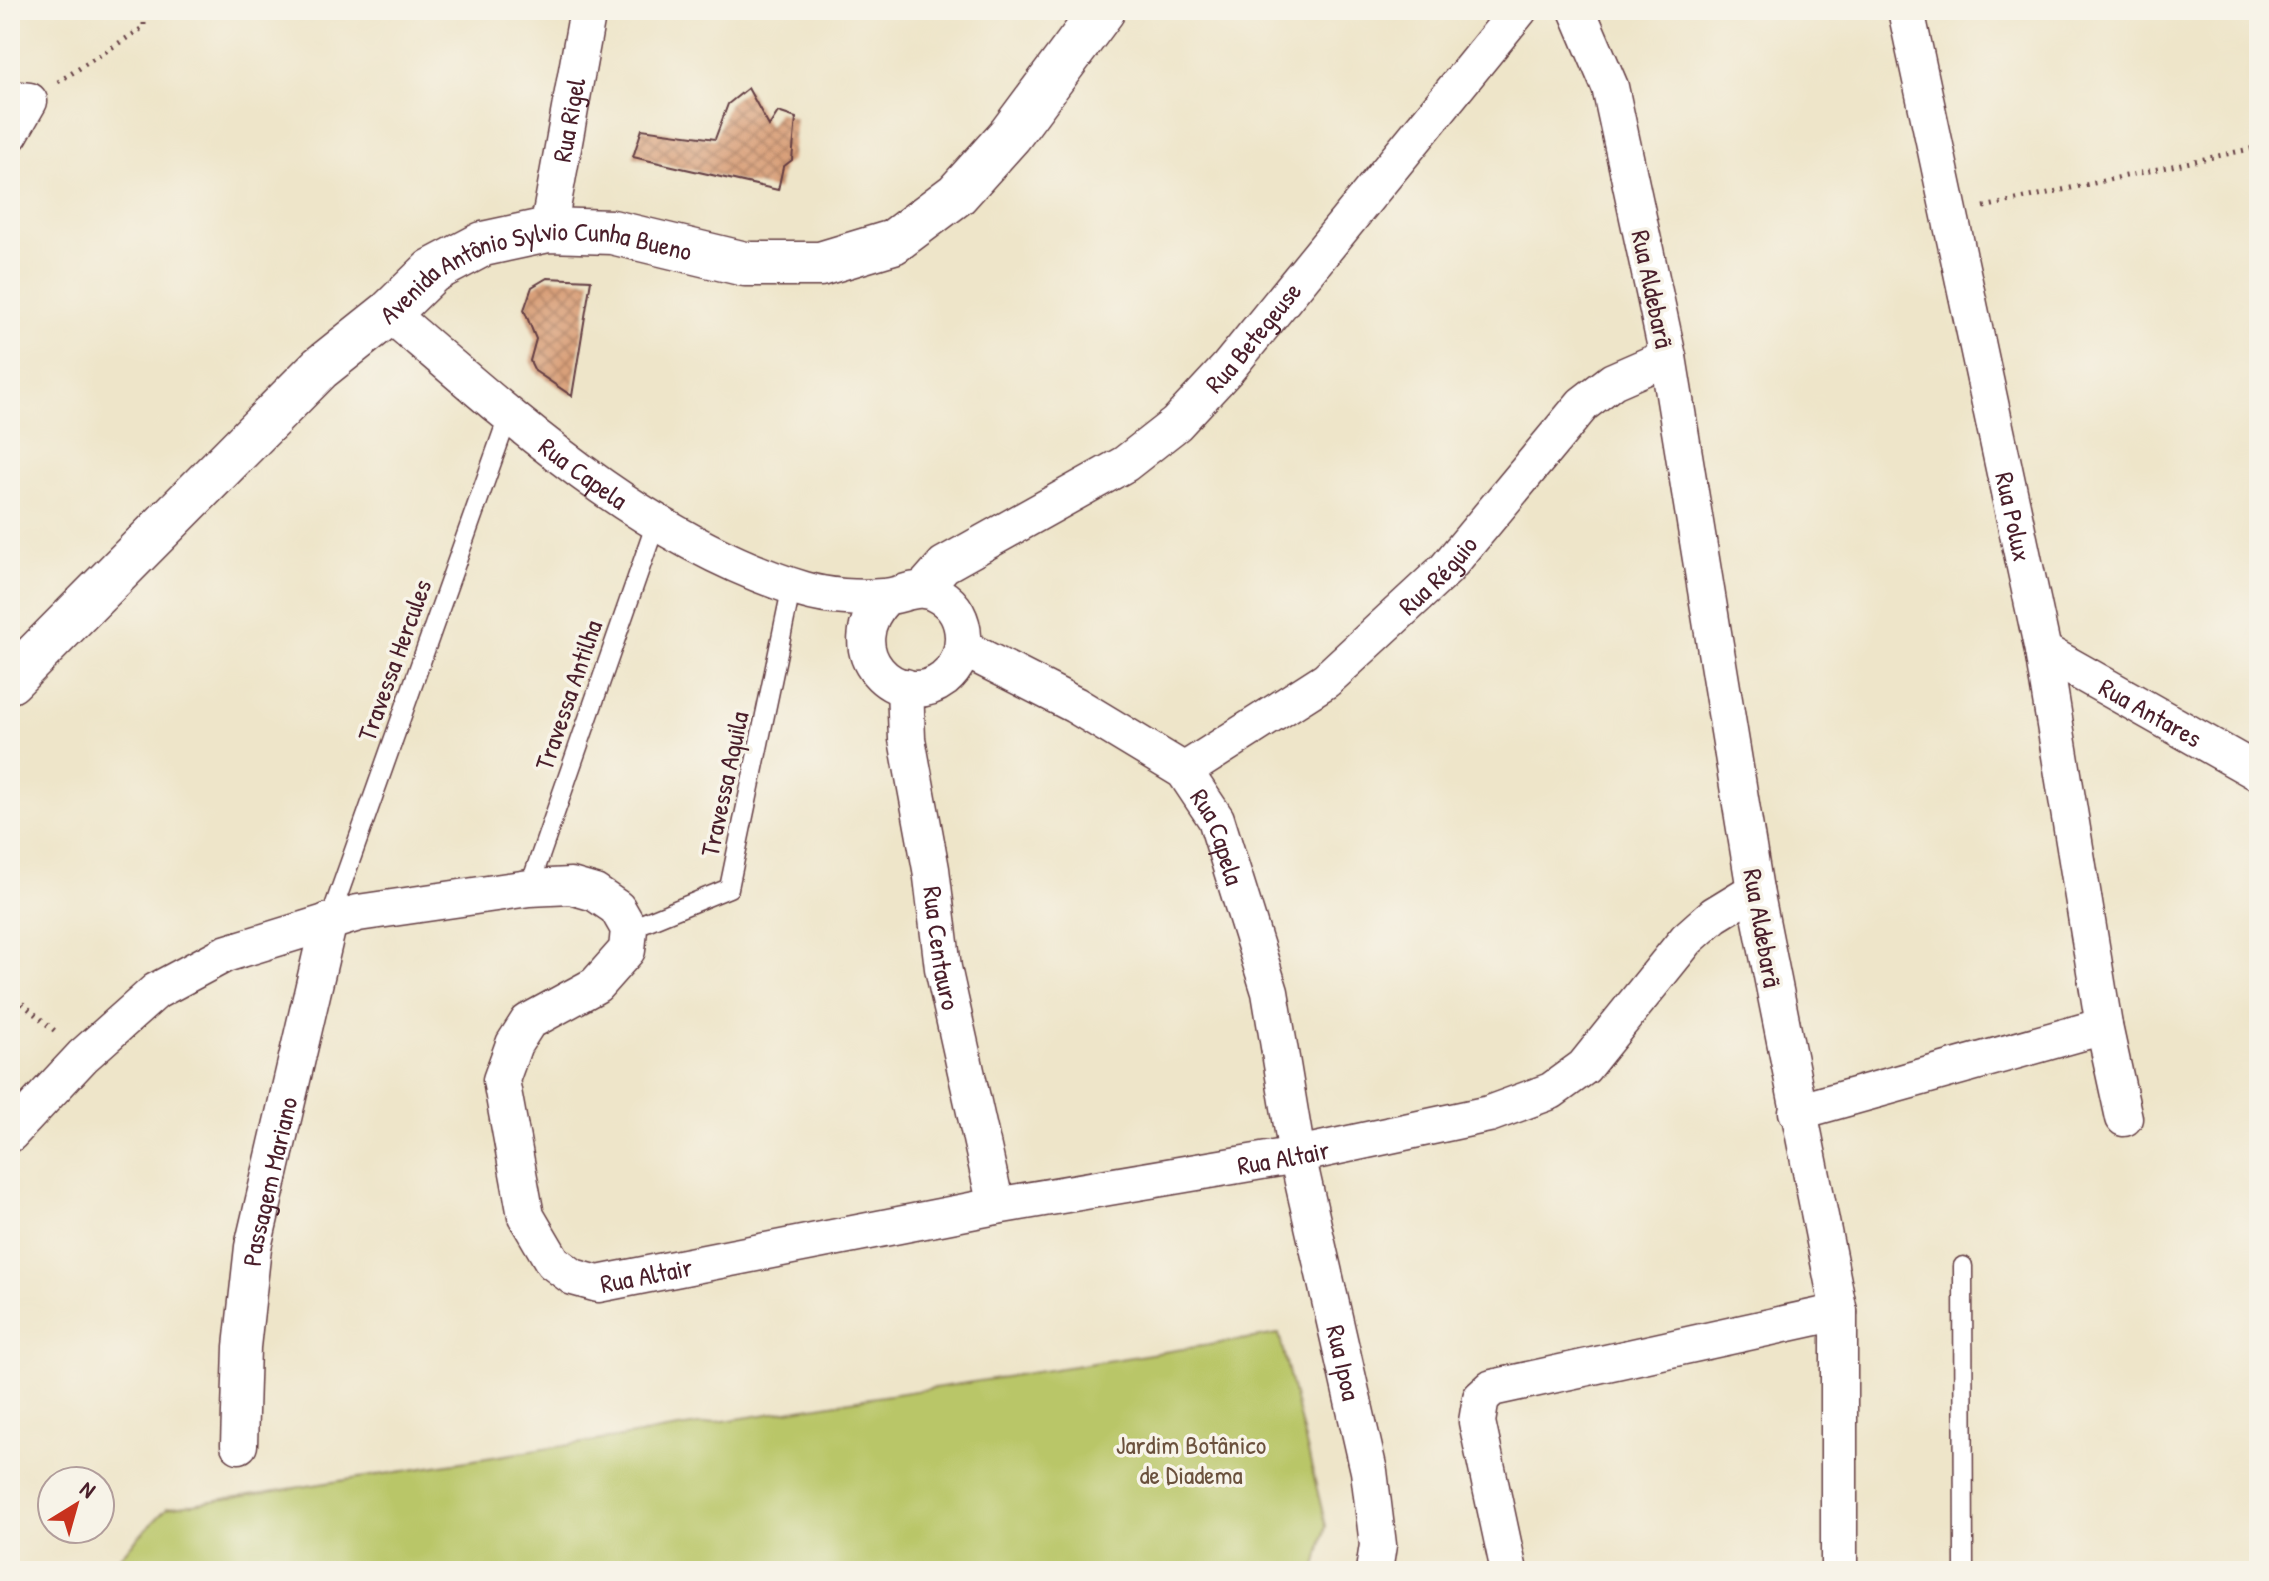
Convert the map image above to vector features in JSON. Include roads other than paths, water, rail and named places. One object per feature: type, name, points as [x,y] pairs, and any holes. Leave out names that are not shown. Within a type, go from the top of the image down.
[{"type":"main road","name":"Avenida Antônio Sylvio Cunha Bueno","points":[[10,681],[320,368],[389,313],[432,271],[483,244],[548,230],[612,232],[745,264],[820,264],[893,242],[957,194],[1010,135],[1103,10]]},
{"type":"street","name":"Rua Rigel","points":[[548,230],[588,10]]},
{"type":"street","name":"Rua Betegeuse","points":[[923,589],[944,565],[1125,464],[1176,424],[1258,333],[1519,10]]},
{"type":"street","name":"Rua Aldebarã","points":[[1577,10],[1610,87],[1668,357],[1755,890],[1839,1312],[1839,1571]]},
{"type":"street","name":"Rua Polux","points":[[1906,10],[2043,651],[2104,1026],[2124,1118]]},
{"type":"street","points":[[10,134],[19,100]]},
{"type":"street","name":"Rua Capela","points":[[389,313],[508,417],[691,542],[799,587],[886,597]]},
{"type":"street","name":"Rua Réguio","points":[[1184,771],[1326,680],[1446,569],[1583,404],[1613,381],[1668,357]]},
{"type":"street","name":"Rua Capela","points":[[799,587],[865,649]]},
{"type":"street","points":[[923,589],[941,596],[955,610],[963,628],[963,648],[956,666],[942,680],[925,687],[905,687],[887,680],[873,667],[865,649],[864,629],[872,611],[886,597],[904,590],[923,589]]},
{"type":"street","name":"Rua Capela","points":[[963,648],[1075,705],[1184,771],[1216,819],[1270,992],[1297,1155]]},
{"type":"street","name":"Rua Antares","points":[[2043,651],[2259,773]]},
{"type":"street","name":"Rua Centauro","points":[[905,687],[907,739],[931,869],[943,968],[996,1206]]},
{"type":"street","points":[[10,1134],[83,1056],[156,991],[225,954],[358,913],[529,888],[571,886],[595,893],[617,908],[629,929]]},
{"type":"street","name":"Rua Altair","points":[[629,929],[627,950],[596,985],[528,1022],[514,1044],[501,1080],[526,1216],[553,1262],[573,1277],[598,1284],[996,1206],[1297,1155],[1489,1114],[1551,1091],[1584,1067],[1687,939],[1714,915],[1755,890]]},
{"type":"street","name":"Passagem Mariano","points":[[239,1445],[242,1347],[253,1247],[329,921]]},
{"type":"street","points":[[1797,1112],[2104,1026]]},
{"type":"street","name":"Rua Ipoa","points":[[1297,1155],[1369,1471],[1378,1545],[1374,1571]]},
{"type":"street","points":[[1509,1571],[1477,1422],[1481,1398],[1492,1388],[1839,1312]]},
{"type":"lane","name":"Travessa Hercules","points":[[329,921],[508,417]]},
{"type":"lane","name":"Travessa Antilha","points":[[529,888],[657,520]]},
{"type":"lane","name":"Travessa Aquila","points":[[629,929],[729,888],[799,587]]},
{"type":"lane","points":[[1963,1266],[1964,1571]]},
{"type":"park label","name":"Jardim Botânico de Diadema","points":[[1191,1459]]}]
